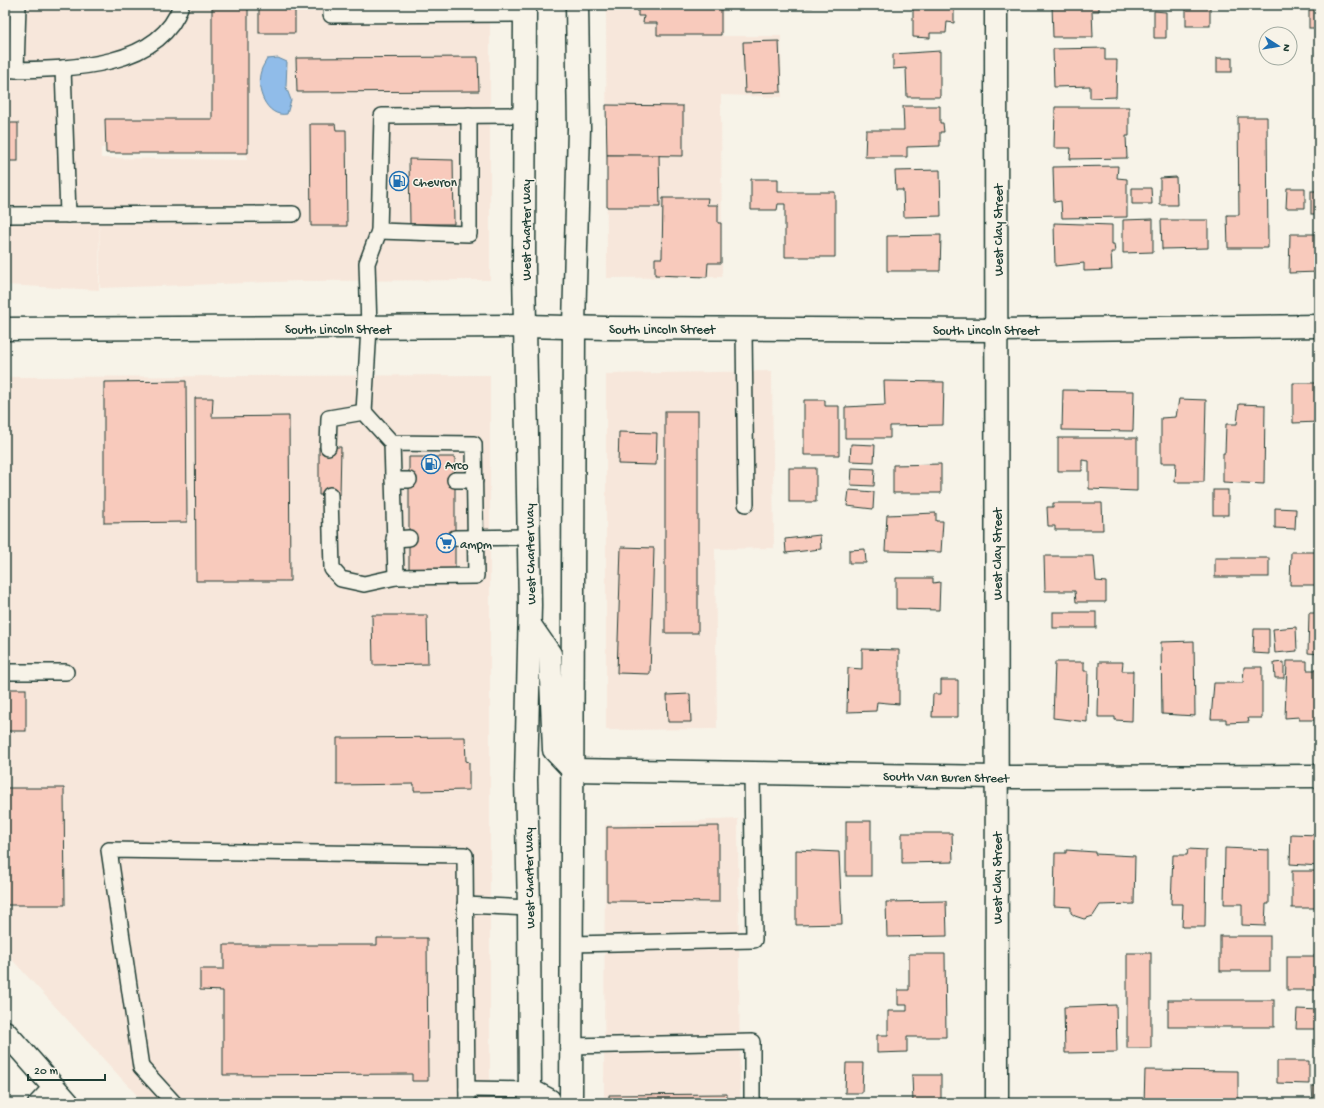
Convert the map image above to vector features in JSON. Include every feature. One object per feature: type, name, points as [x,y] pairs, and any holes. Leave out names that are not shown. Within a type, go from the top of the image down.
[{"type":"street","points":[[571,1103],[574,326],[579,128],[577,5]]},
{"type":"street","name":"West Clay Street","points":[[996,5],[997,1103]]},
{"type":"street","name":"West Charter Way","points":[[525,10],[524,115],[530,625],[526,780],[529,908],[530,1096]]},
{"type":"street","name":"South Lincoln Street","points":[[5,329],[574,326],[606,328],[997,330],[1319,326]]},
{"type":"street","points":[[530,625],[550,654],[554,750],[573,770]]},
{"type":"street","name":"South Van Buren Street","points":[[573,770],[996,777],[1319,776]]},
{"type":"street","points":[[5,1032],[68,1103]]},
{"type":"street","points":[[530,1096],[549,1100],[549,1103]]},
{"type":"lane","points":[[18,5],[11,70],[63,68],[92,65],[126,56],[156,42],[178,15],[181,5]]},
{"type":"lane","points":[[331,5],[331,15],[525,10]]},
{"type":"lane","points":[[63,68],[68,215]]},
{"type":"lane","points":[[379,231],[469,234],[469,115]]},
{"type":"lane","points":[[396,577],[402,538],[393,480],[392,443],[364,412],[369,328],[366,263],[379,231],[382,116],[524,115]]},
{"type":"lane","points":[[5,215],[293,214]]},
{"type":"lane","points":[[744,329],[746,504]]},
{"type":"lane","points":[[328,447],[329,418],[364,412]]},
{"type":"lane","points":[[330,495],[332,569],[341,579],[364,584],[396,577],[476,576],[474,444],[392,443]]},
{"type":"lane","points":[[393,480],[409,480]]},
{"type":"lane","points":[[455,480],[475,480]]},
{"type":"lane","points":[[455,538],[528,537]]},
{"type":"lane","points":[[5,672],[66,672]]},
{"type":"lane","points":[[571,944],[754,940],[752,773]]},
{"type":"lane","points":[[174,1103],[141,1067],[109,850],[465,855],[467,1096],[530,1096]]},
{"type":"lane","points":[[465,905],[529,908]]},
{"type":"lane","points":[[571,1046],[752,1042],[752,1103]]},
{"type":"lane","points":[[36,1103],[52,1086]]},
{"type":"shaded area","points":[[5,5],[490,5],[490,280],[303,281],[100,288],[100,202],[99,290],[5,285]],"holes":[[[101,148],[247,155],[247,160],[101,158]]]},
{"type":"shaded area","points":[[606,5],[723,5],[723,36],[781,36],[782,97],[721,95],[722,277],[607,278]]},
{"type":"shaded area","points":[[772,371],[774,548],[715,549],[717,729],[606,730],[606,374]]},
{"type":"shaded area","points":[[490,375],[490,1103],[144,1103],[5,952],[5,377]]},
{"type":"shaded area","points":[[738,819],[740,1103],[604,1103],[605,825]]},
{"type":"water","points":[[278,58],[287,62],[286,87],[291,100],[287,114],[280,114],[268,107],[261,93],[260,78],[263,66],[267,59]]},
{"type":"building","points":[[212,5],[248,5],[248,153],[106,153],[105,119],[212,119]]},
{"type":"building","points":[[259,5],[295,5],[295,33],[259,33]]},
{"type":"building","points":[[638,5],[721,5],[721,35],[657,35],[657,23],[643,23],[644,16],[638,16]]},
{"type":"building","points":[[788,5],[813,5],[813,7],[788,8]]},
{"type":"building","points":[[913,5],[954,6],[954,23],[947,22],[946,33],[930,33],[930,38],[913,37]]},
{"type":"building","points":[[1052,5],[1099,5],[1099,11],[1092,11],[1093,37],[1053,37]]},
{"type":"building","points":[[1309,5],[1319,5],[1319,28],[1309,28]]},
{"type":"building","points":[[1186,7],[1210,7],[1210,26],[1186,26]]},
{"type":"building","points":[[1154,11],[1166,12],[1166,38],[1154,38]]},
{"type":"building","points":[[779,41],[781,92],[745,93],[743,42]]},
{"type":"building","points":[[1105,48],[1105,60],[1117,60],[1116,97],[1090,98],[1090,86],[1054,87],[1053,49]]},
{"type":"building","points":[[940,51],[940,97],[907,97],[906,68],[893,69],[893,54]]},
{"type":"building","points":[[478,57],[479,91],[297,92],[296,58]]},
{"type":"building","points":[[1217,58],[1232,58],[1232,72],[1217,72]]},
{"type":"building","points":[[606,105],[683,106],[683,156],[607,155]]},
{"type":"building","points":[[903,106],[940,106],[940,123],[943,123],[944,132],[940,132],[940,146],[907,147],[907,157],[865,157],[866,130],[904,130]]},
{"type":"building","points":[[1055,107],[1129,107],[1129,136],[1126,136],[1127,158],[1070,159],[1071,148],[1054,148]]},
{"type":"building","points":[[1238,117],[1267,117],[1268,248],[1228,248],[1227,215],[1239,215]]},
{"type":"building","points":[[5,123],[18,123],[18,161],[5,161]]},
{"type":"building","points":[[310,124],[335,124],[336,130],[346,130],[347,226],[311,226]]},
{"type":"building","points":[[607,155],[659,155],[660,207],[607,207]]},
{"type":"building","points":[[409,159],[453,160],[454,224],[410,224]]},
{"type":"building","points":[[1118,166],[1117,178],[1127,179],[1127,217],[1062,218],[1061,201],[1054,202],[1053,167]]},
{"type":"building","points":[[940,170],[941,216],[904,217],[903,190],[896,190],[895,171]]},
{"type":"building","points":[[1176,177],[1177,205],[1160,205],[1160,178]]},
{"type":"building","points":[[751,179],[778,179],[778,192],[835,192],[835,257],[785,257],[785,204],[778,204],[777,210],[751,210]]},
{"type":"building","points":[[1132,188],[1151,188],[1152,204],[1132,204]]},
{"type":"building","points":[[1287,188],[1305,188],[1305,208],[1286,208]]},
{"type":"building","points":[[1311,191],[1319,191],[1319,214],[1311,214]]},
{"type":"building","points":[[663,198],[708,198],[707,205],[718,205],[718,223],[721,223],[721,263],[708,263],[707,277],[655,275],[655,258],[662,258]]},
{"type":"building","points":[[1153,219],[1153,252],[1123,253],[1123,220]]},
{"type":"building","points":[[1161,220],[1208,220],[1208,248],[1162,249]]},
{"type":"building","points":[[1054,223],[1112,225],[1112,244],[1114,244],[1115,252],[1111,252],[1112,270],[1084,271],[1084,263],[1055,266]]},
{"type":"building","points":[[1290,234],[1319,234],[1319,272],[1289,273]]},
{"type":"building","points":[[941,235],[940,271],[887,271],[887,236]]},
{"type":"building","points":[[186,381],[187,522],[104,523],[104,382]]},
{"type":"building","points":[[884,381],[944,382],[943,425],[890,426],[890,438],[845,438],[845,407],[885,405]]},
{"type":"building","points":[[1293,383],[1319,383],[1319,422],[1293,423]]},
{"type":"building","points":[[1063,390],[1134,391],[1133,431],[1062,430]]},
{"type":"building","points":[[195,398],[213,398],[212,417],[289,416],[290,581],[196,581]]},
{"type":"building","points":[[1179,399],[1206,400],[1204,482],[1175,482],[1176,463],[1161,463],[1161,418],[1176,417]]},
{"type":"building","points":[[804,400],[825,400],[825,406],[839,406],[839,455],[804,455]]},
{"type":"building","points":[[1239,404],[1265,405],[1264,484],[1223,482],[1223,453],[1225,453],[1226,424],[1237,424]]},
{"type":"building","points":[[665,411],[698,411],[698,633],[665,633]]},
{"type":"building","points":[[619,432],[657,433],[656,465],[618,464]]},
{"type":"building","points":[[1058,438],[1137,438],[1137,491],[1089,489],[1089,461],[1082,460],[1082,471],[1058,471]]},
{"type":"building","points":[[851,444],[875,445],[874,462],[850,461]]},
{"type":"building","points":[[319,447],[341,447],[340,495],[319,495]]},
{"type":"building","points":[[409,457],[455,457],[455,569],[409,570]]},
{"type":"building","points":[[941,464],[941,493],[893,493],[893,465]]},
{"type":"building","points":[[789,468],[816,468],[816,502],[789,502]]},
{"type":"building","points":[[852,468],[875,469],[874,486],[851,485]]},
{"type":"building","points":[[849,490],[874,492],[873,509],[847,506]]},
{"type":"building","points":[[1213,490],[1228,490],[1228,515],[1213,515]]},
{"type":"building","points":[[1053,503],[1102,503],[1103,530],[1055,530],[1055,526],[1048,526],[1047,507],[1053,507]]},
{"type":"building","points":[[1275,508],[1296,509],[1295,529],[1275,528]]},
{"type":"building","points":[[936,513],[936,521],[943,521],[941,552],[885,551],[887,515]]},
{"type":"building","points":[[820,535],[821,549],[786,553],[785,539]]},
{"type":"building","points":[[621,547],[654,548],[650,674],[617,673]]},
{"type":"building","points":[[865,549],[866,563],[849,563],[849,550]]},
{"type":"building","points":[[1291,552],[1319,552],[1319,585],[1290,585]]},
{"type":"building","points":[[1044,556],[1094,556],[1096,581],[1106,582],[1106,602],[1076,602],[1075,591],[1045,591]]},
{"type":"building","points":[[1215,558],[1269,558],[1269,577],[1215,577]]},
{"type":"building","points":[[896,578],[933,578],[933,583],[940,582],[939,610],[896,609]]},
{"type":"building","points":[[1053,612],[1096,612],[1096,628],[1053,628]]},
{"type":"building","points":[[1309,613],[1319,613],[1319,654],[1308,653]]},
{"type":"building","points":[[372,615],[427,615],[428,664],[373,665]]},
{"type":"building","points":[[1296,627],[1297,651],[1275,653],[1273,629]]},
{"type":"building","points":[[1254,629],[1269,629],[1269,654],[1253,653]]},
{"type":"building","points":[[1194,641],[1195,716],[1162,714],[1161,642]]},
{"type":"building","points":[[862,649],[899,650],[899,704],[877,702],[876,711],[847,712],[848,668],[862,669]]},
{"type":"building","points":[[1287,661],[1307,661],[1307,670],[1319,670],[1318,720],[1299,720],[1299,717],[1285,718]]},
{"type":"building","points":[[1055,662],[1084,662],[1084,671],[1088,671],[1087,722],[1053,718]]},
{"type":"building","points":[[1099,662],[1123,662],[1122,671],[1133,671],[1132,721],[1115,720],[1115,717],[1098,717]]},
{"type":"building","points":[[1284,662],[1284,678],[1275,678],[1274,663]]},
{"type":"building","points":[[1244,667],[1262,667],[1262,718],[1248,718],[1249,722],[1226,723],[1226,719],[1211,719],[1214,683],[1243,683]]},
{"type":"building","points":[[941,680],[958,680],[958,717],[932,717],[933,694],[941,694]]},
{"type":"building","points":[[5,689],[26,689],[26,731],[5,731]]},
{"type":"building","points":[[690,694],[691,722],[668,722],[667,695]]},
{"type":"building","points":[[465,737],[466,761],[469,762],[469,790],[414,791],[414,784],[337,785],[337,738]]},
{"type":"building","points":[[5,788],[64,788],[65,905],[5,905]]},
{"type":"building","points":[[846,821],[871,821],[871,876],[846,876]]},
{"type":"building","points":[[719,826],[719,902],[607,901],[607,827]]},
{"type":"building","points":[[902,833],[952,833],[953,862],[902,863]]},
{"type":"building","points":[[1291,834],[1319,835],[1319,866],[1290,864]]},
{"type":"building","points":[[1225,848],[1269,850],[1269,904],[1266,904],[1265,926],[1242,925],[1242,904],[1224,904]]},
{"type":"building","points":[[1188,849],[1206,850],[1205,927],[1182,927],[1183,904],[1171,904],[1173,855],[1187,855]]},
{"type":"building","points":[[796,850],[839,852],[842,924],[796,925]]},
{"type":"building","points":[[1066,850],[1095,852],[1095,854],[1135,856],[1134,904],[1100,905],[1093,916],[1084,919],[1071,913],[1071,907],[1054,906],[1055,853],[1066,853]]},
{"type":"building","points":[[1292,871],[1319,871],[1319,908],[1292,908]]},
{"type":"building","points":[[946,901],[947,936],[887,937],[886,902]]},
{"type":"building","points":[[1220,936],[1270,936],[1270,971],[1220,971]]},
{"type":"building","points":[[377,938],[427,938],[428,1081],[412,1081],[412,1074],[223,1075],[223,991],[200,990],[200,969],[224,969],[224,945],[377,945]]},
{"type":"building","points":[[1127,953],[1151,953],[1151,1048],[1127,1048]]},
{"type":"building","points":[[909,954],[945,954],[946,1037],[907,1037],[907,1052],[877,1053],[877,1035],[888,1035],[888,1011],[907,1011],[907,1005],[898,1005],[898,990],[909,990]]},
{"type":"building","points":[[1287,956],[1319,956],[1319,990],[1287,990]]},
{"type":"building","points":[[1168,1000],[1274,1000],[1274,1027],[1168,1027]]},
{"type":"building","points":[[1116,1005],[1117,1052],[1065,1053],[1064,1007]]},
{"type":"building","points":[[1297,1009],[1319,1010],[1319,1061],[1317,1061],[1316,1029],[1296,1029]]},
{"type":"building","points":[[1277,1061],[1309,1061],[1309,1084],[1277,1083]]},
{"type":"building","points":[[846,1063],[863,1063],[862,1093],[845,1093]]},
{"type":"building","points":[[1145,1070],[1238,1071],[1238,1103],[1144,1103]]},
{"type":"building","points":[[912,1075],[941,1075],[941,1102],[913,1103]]},
{"type":"building","points":[[1312,1086],[1319,1086],[1319,1103],[1313,1103]]},
{"type":"building","points":[[727,1094],[727,1103],[609,1103],[609,1095]]},
{"type":"place","name":"Chevron","points":[[399,181]]},
{"type":"place","name":"Arco","points":[[431,464]]},
{"type":"place","name":"ampm","points":[[446,543]]}]
